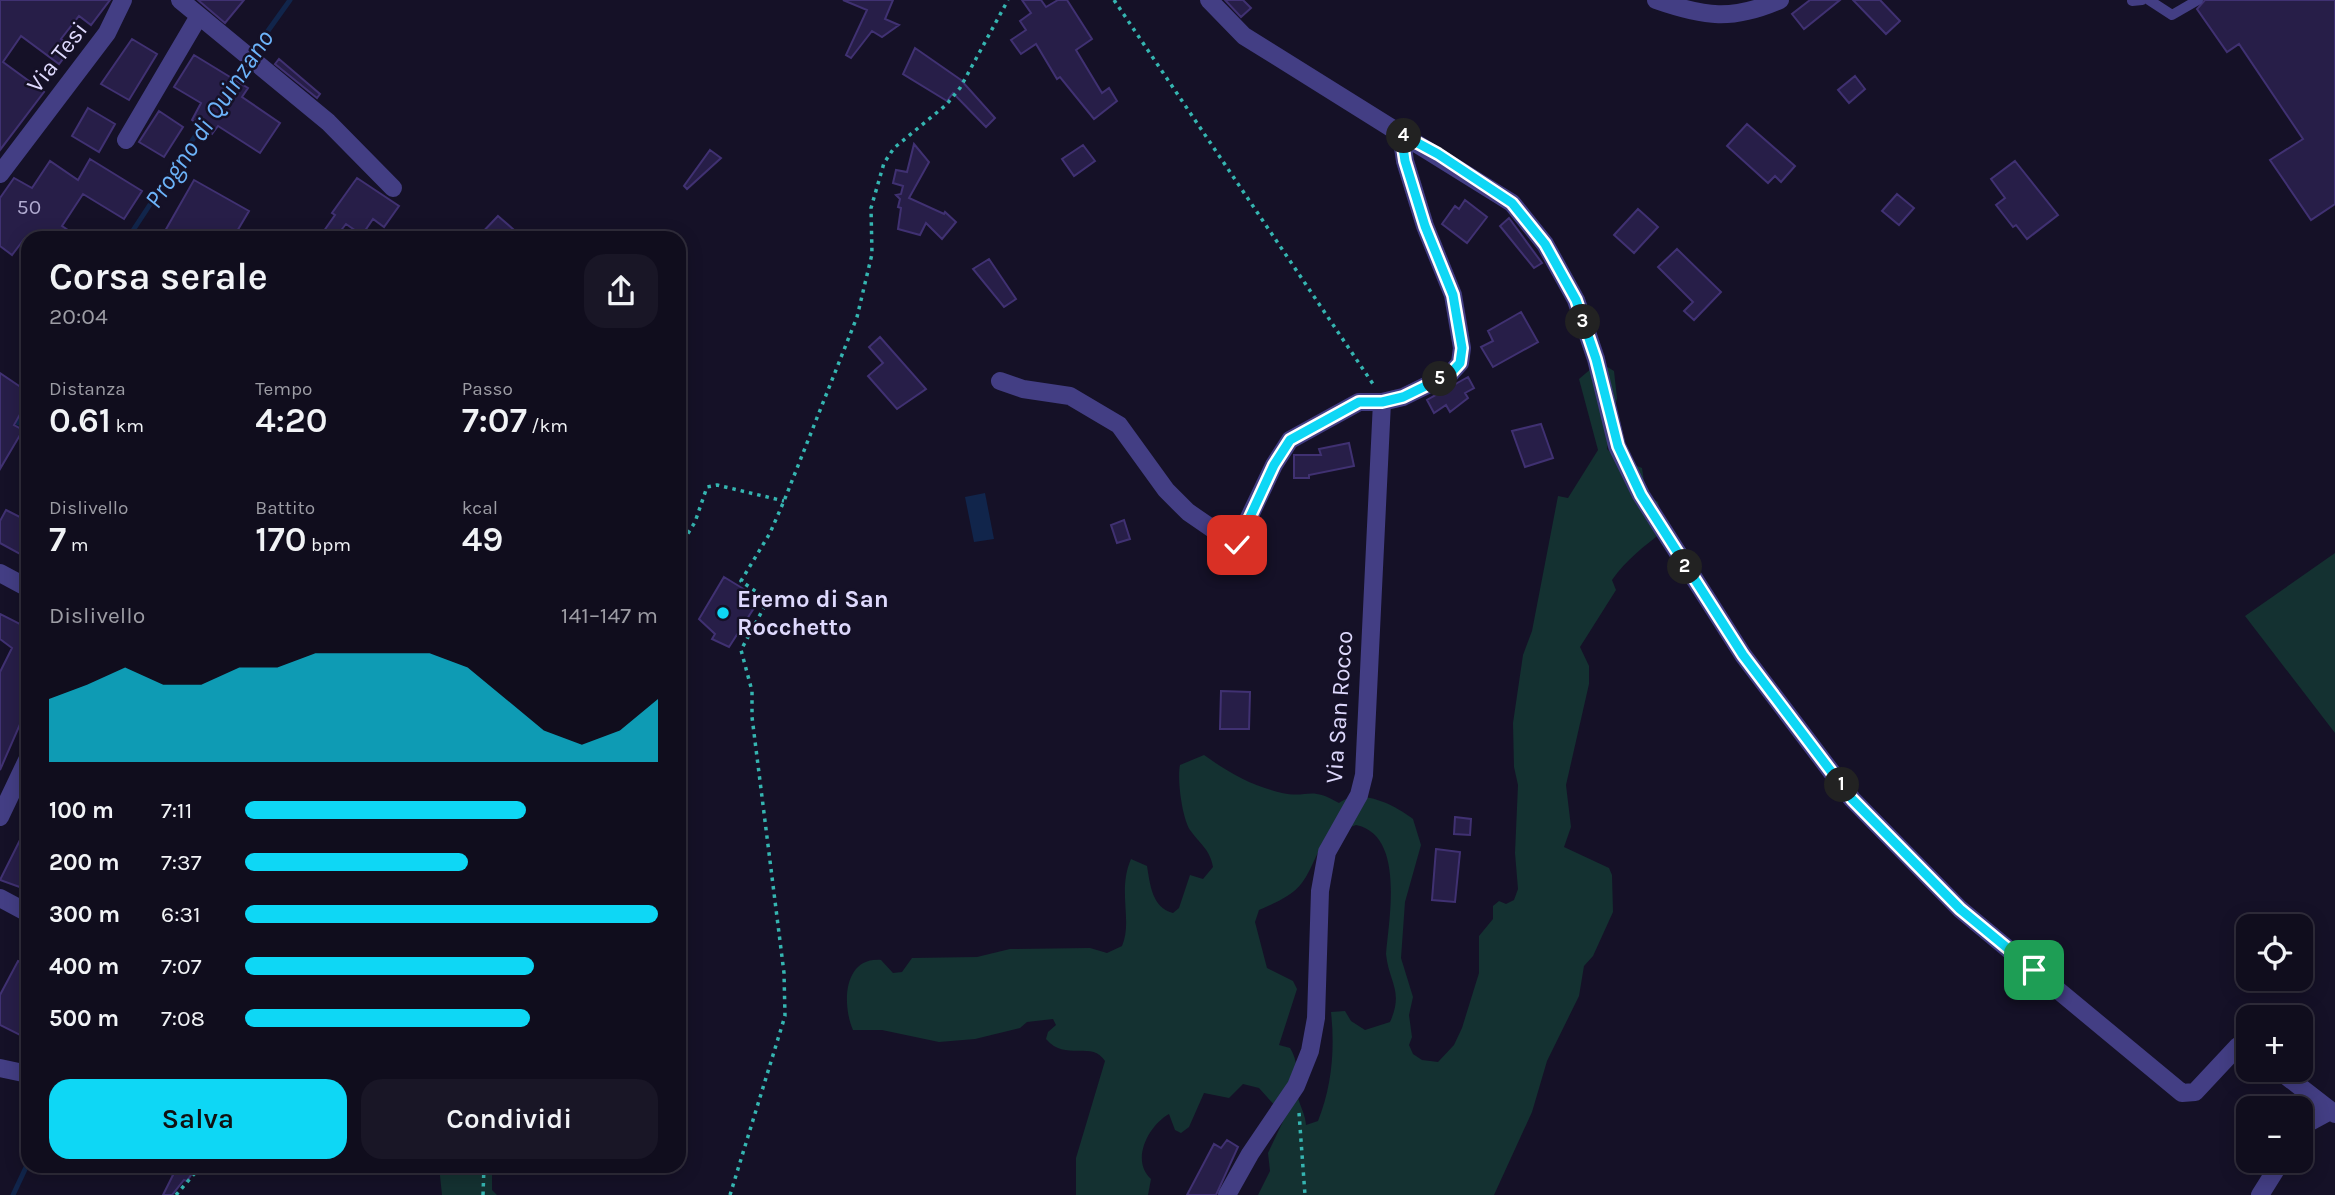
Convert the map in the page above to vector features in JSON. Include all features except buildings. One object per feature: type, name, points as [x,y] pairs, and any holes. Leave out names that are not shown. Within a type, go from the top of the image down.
[{"type":"street","name":"Via Tesi","points":[[0,174],[107,33],[123,0]]},
{"type":"street","points":[[180,0],[268,72],[293,96],[328,122],[393,188]]},
{"type":"street","points":[[1209,0],[1244,36],[1468,173],[1512,203],[1545,244],[1576,300],[1596,359],[1618,446],[1641,495],[1743,655],[1852,799],[1960,909],[2182,1093],[2195,1092],[2236,1048]]},
{"type":"street","points":[[1656,0],[1702,15],[1756,10],[1780,0]]},
{"type":"street","points":[[126,140],[199,16]]},
{"type":"street","points":[[1000,382],[1023,389],[1070,396],[1119,425],[1173,497],[1188,512],[1237,545],[1274,465],[1290,440],[1359,402],[1382,402],[1403,397],[1450,374],[1460,363],[1462,348],[1453,295],[1425,226],[1405,161],[1401,134]]},
{"type":"street","name":"Via San Rocco","points":[[1227,1195],[1250,1154],[1296,1086],[1310,1051],[1316,1018],[1320,891],[1327,852],[1359,795],[1364,775],[1382,402]]},
{"type":"street","points":[[0,573],[21,584]]},
{"type":"street","points":[[0,817],[21,773]]},
{"type":"street","points":[[0,898],[21,908]]},
{"type":"street","points":[[0,1068],[21,1072]]},
{"type":"street","points":[[2294,1082],[2333,1112],[2313,1122]]},
{"type":"street","points":[[2260,1195],[2274,1173]]},
{"type":"lane","points":[[2149,0],[2172,15],[2198,0]]},
{"type":"path","points":[[730,1195],[785,1016],[784,973],[752,717],[752,691],[741,650],[768,600],[741,581],[770,533],[857,317],[872,254],[871,208],[884,163],[900,142],[946,105],[960,89],[1009,0]]},
{"type":"path","points":[[1114,0],[1367,372],[1382,402]]},
{"type":"path","points":[[686,537],[695,522],[707,486],[717,485],[784,501]]},
{"type":"path","points":[[1296,1086],[1305,1195]]},
{"type":"path","points":[[176,1195],[195,1173]]},
{"type":"path","points":[[483,1195],[484,1173]]},
{"type":"green space","points":[[1599,362],[1614,371],[1617,398],[1607,449],[1617,458],[1642,468],[1646,494],[1658,502],[1664,531],[1617,573],[1612,580],[1616,590],[1580,647],[1589,666],[1589,684],[1566,785],[1571,827],[1564,847],[1609,868],[1612,875],[1613,912],[1593,956],[1584,966],[1579,996],[1547,1061],[1532,1112],[1494,1195],[1258,1195],[1270,1171],[1268,1153],[1285,1117],[1259,1088],[1243,1084],[1229,1098],[1204,1093],[1189,1127],[1181,1133],[1175,1130],[1169,1114],[1155,1126],[1142,1153],[1145,1171],[1151,1179],[1148,1195],[1076,1195],[1076,1158],[1105,1061],[1093,1052],[1070,1051],[1053,1046],[1046,1039],[1048,1032],[1056,1025],[1053,1019],[1027,1022],[1020,1028],[975,1039],[939,1042],[882,1030],[853,1030],[847,1008],[849,984],[859,966],[868,961],[881,960],[893,973],[902,972],[912,958],[977,957],[1010,949],[1090,948],[1107,953],[1122,946],[1126,926],[1125,883],[1131,859],[1147,866],[1156,901],[1173,913],[1179,908],[1190,875],[1203,879],[1213,867],[1207,851],[1187,824],[1180,788],[1180,765],[1204,755],[1261,787],[1291,794],[1321,795],[1339,803],[1347,799],[1367,797],[1397,808],[1413,819],[1421,845],[1405,902],[1401,958],[1413,997],[1409,1015],[1412,1037],[1409,1045],[1413,1054],[1422,1060],[1438,1062],[1454,1045],[1462,1028],[1479,973],[1479,936],[1493,919],[1493,906],[1499,901],[1506,904],[1514,900],[1518,889],[1515,853],[1518,785],[1514,767],[1513,723],[1523,655],[1532,631],[1558,496],[1568,498],[1598,450],[1579,379]],"holes":[[[1356,825],[1371,832],[1382,844],[1388,861],[1391,900],[1386,954],[1396,1002],[1390,1022],[1365,1030],[1351,1021],[1345,1011],[1331,1012],[1333,1040],[1329,1081],[1318,1121],[1306,1125],[1298,1097],[1294,1055],[1290,1048],[1279,1045],[1297,989],[1293,981],[1267,968],[1255,922],[1259,910],[1288,896],[1303,882],[1327,835]]]},
{"type":"green space","points":[[2335,553],[2335,733],[2245,616]]},
{"type":"green space","points":[[440,1173],[492,1173],[492,1190],[497,1195],[442,1195]]},
{"type":"water","points":[[985,493],[994,539],[974,542],[965,497]]},
{"type":"waterway","name":"Progno di Quinzano","points":[[230,84],[290,0]]},
{"type":"waterway","name":"Progno di Quinzano","points":[[133,231],[205,121]]},
{"type":"waterway","name":"Progno di Quinzano","points":[[18,423],[21,418]]},
{"type":"waterway","points":[[13,1195],[23,1173]]},
{"type":"place","name":"Eremo di San Rocchetto","points":[[723,613]]},
{"type":"route","points":[[1237,545],[1274,465],[1290,440],[1359,402],[1382,402],[1403,397],[1450,374],[1460,363],[1462,348],[1453,295],[1425,226],[1405,161],[1401,134],[1438,154],[1512,203],[1545,244],[1576,300],[1596,359],[1618,446],[1641,495],[1743,655],[1852,799],[1960,909],[2034,970]]}]
